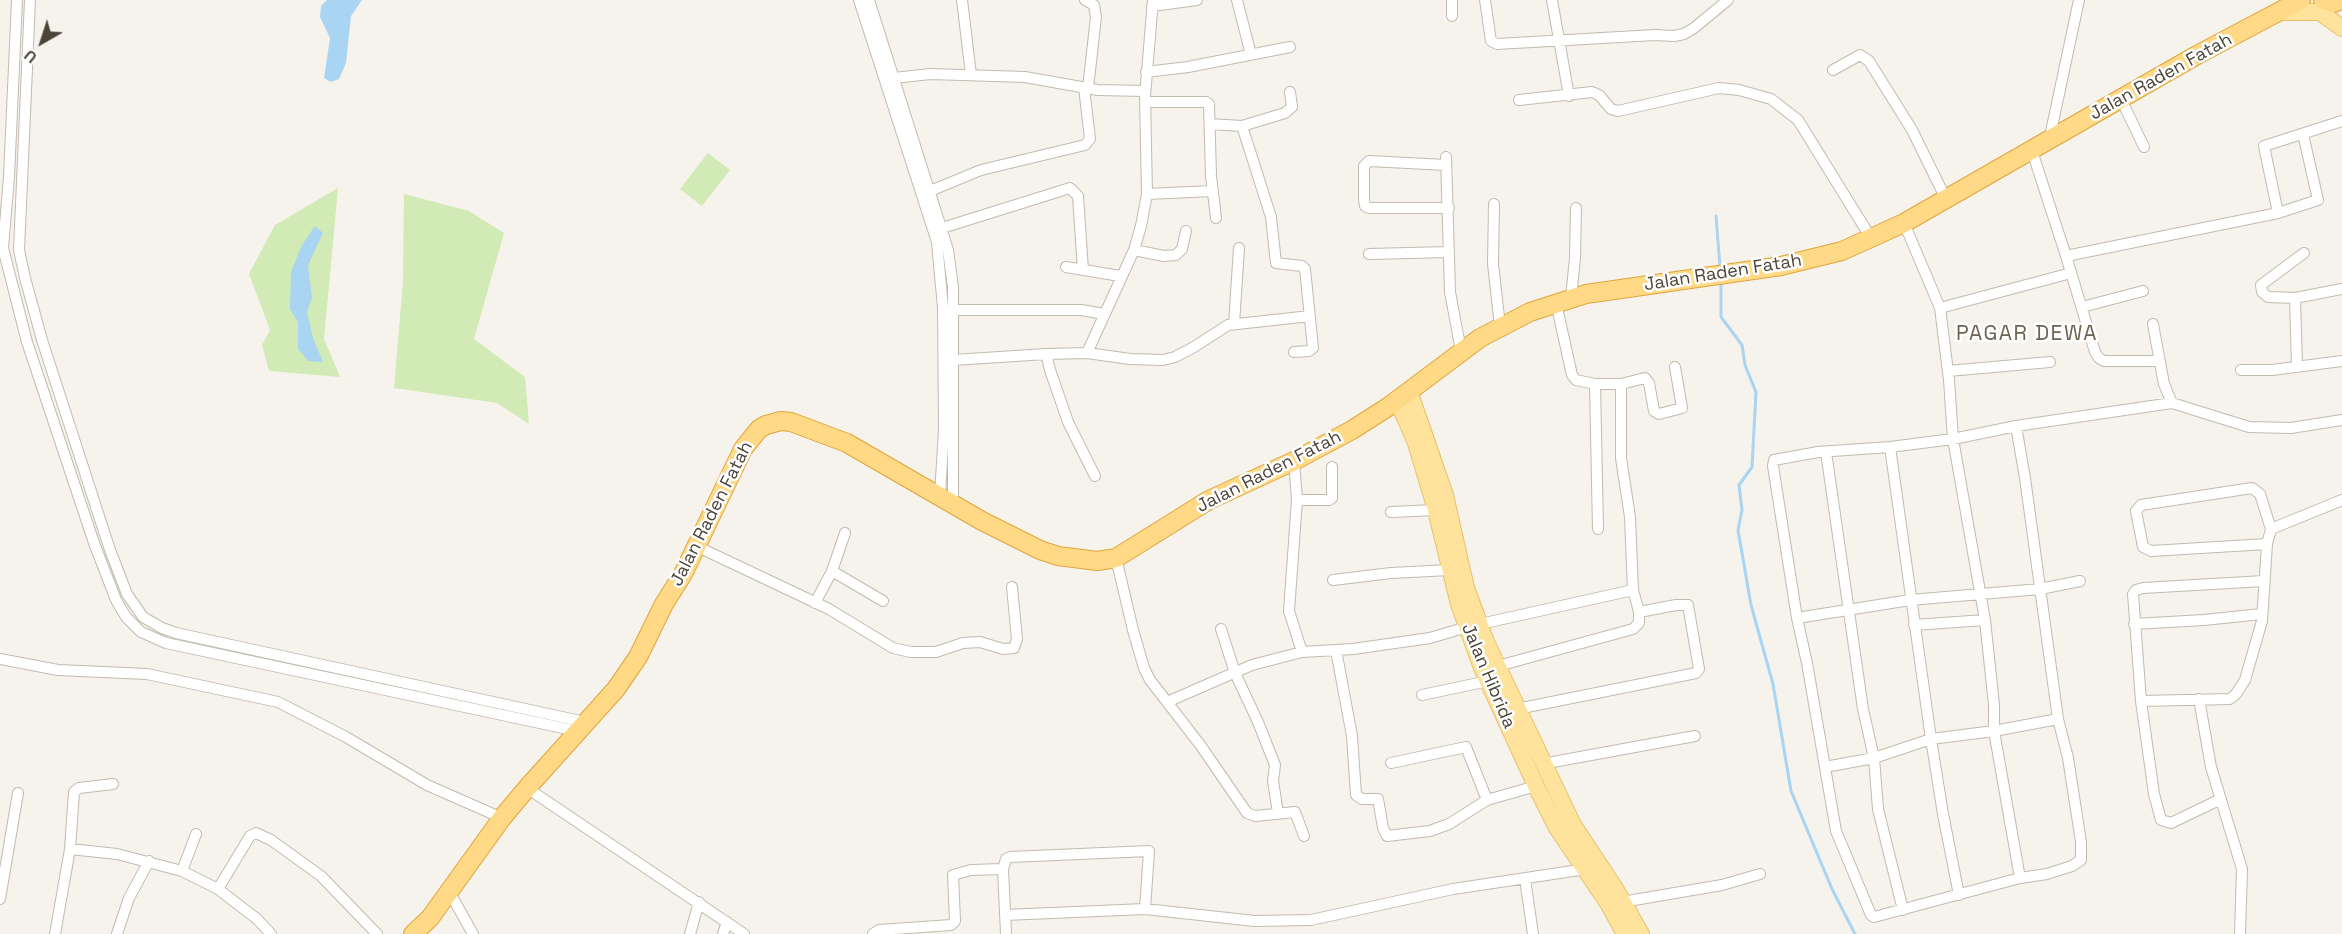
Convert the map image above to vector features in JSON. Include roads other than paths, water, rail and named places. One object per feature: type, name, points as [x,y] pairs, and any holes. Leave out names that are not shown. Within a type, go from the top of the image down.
[{"type":"highway","name":"Jalan Raden Fatah","points":[[413,934],[430,918],[450,893],[502,818],[616,689],[638,657],[696,546],[742,449],[759,429],[781,421],[804,425],[846,443],[1007,535],[1040,550],[1066,557],[1097,561],[1116,558],[1209,500],[1294,461],[1352,430],[1461,351],[1500,326],[1563,300],[1822,257],[1904,223],[2256,24],[2279,6],[2301,0]]},
{"type":"main road","points":[[2279,6],[2320,12],[2342,28]]},
{"type":"main road","points":[[1403,395],[1445,495],[1474,627],[1498,666],[1542,764],[1573,825],[1641,934]]},
{"type":"main road","name":"Jalan Hibrida","points":[[1403,395],[1436,510],[1449,570],[1474,627],[1488,681],[1557,828],[1586,869],[1625,934]]},
{"type":"street","points":[[17,0],[9,177],[1,248],[27,342],[94,543],[116,600],[133,625],[149,637],[166,643],[528,715]]},
{"type":"street","points":[[30,0],[20,250],[25,278],[42,340],[110,550],[127,594],[143,617],[176,633],[581,727]]},
{"type":"street","points":[[859,0],[930,191],[942,228],[952,278],[944,430],[946,499]]},
{"type":"street","points":[[869,0],[894,78],[896,103],[937,242],[950,307],[953,360],[946,499]]},
{"type":"street","points":[[962,0],[971,75]]},
{"type":"street","points":[[930,191],[981,170],[1085,146],[1090,139],[1086,88],[1095,16],[1094,5],[1084,0]]},
{"type":"street","points":[[1087,353],[1120,276],[1134,250],[1141,226],[1147,194],[1145,97],[1153,3],[1197,0]]},
{"type":"street","points":[[1237,0],[1251,55]]},
{"type":"street","points":[[1452,0],[1452,16]]},
{"type":"street","points":[[1485,0],[1490,37],[1494,44],[1684,34],[1728,0]]},
{"type":"street","points":[[1552,0],[1569,96]]},
{"type":"street","points":[[2049,142],[2079,0]]},
{"type":"street","points":[[1146,72],[1188,67],[1290,47]]},
{"type":"street","points":[[1833,70],[1860,55],[1869,61],[1912,130],[1946,200]]},
{"type":"street","points":[[894,78],[930,74],[1025,77],[1145,97],[1206,102],[1210,107],[1212,191],[1216,218]]},
{"type":"street","points":[[1519,100],[1596,93],[1611,109],[1618,111],[1719,88],[1739,90],[1771,99],[1798,120],[1870,237]]},
{"type":"street","points":[[1210,124],[1242,126],[1290,111],[1293,104],[1290,92]]},
{"type":"street","points":[[2121,99],[2144,147]]},
{"type":"street","points":[[2278,213],[2263,147],[2266,144],[2342,121]]},
{"type":"street","points":[[1242,126],[1270,218],[1276,263],[1304,268],[1313,348],[1309,351],[1294,352]]},
{"type":"street","points":[[2067,256],[2278,213],[2318,200],[2303,134]]},
{"type":"street","points":[[2032,151],[2099,358],[2104,361],[2160,361]]},
{"type":"street","points":[[1449,208],[1370,208],[1365,206],[1365,166],[1369,161],[1446,161],[1449,208],[1450,292],[1461,351]]},
{"type":"street","points":[[942,228],[1070,188],[1078,196],[1083,270]]},
{"type":"street","points":[[1147,194],[1212,191]]},
{"type":"street","points":[[1494,204],[1493,264],[1500,326]]},
{"type":"street","points":[[1576,208],[1575,258],[1563,300],[1572,375],[1579,381],[1595,384],[1621,384],[1646,378],[1655,413],[1659,414],[1679,410],[1682,406],[1676,367]]},
{"type":"street","points":[[1904,223],[1940,308],[1953,438],[1985,620],[1994,705],[1994,731],[2020,878]]},
{"type":"street","points":[[1134,250],[1164,256],[1176,255],[1182,249],[1186,231]]},
{"type":"street","points":[[1,248],[20,250]]},
{"type":"street","points":[[1234,324],[1239,248]]},
{"type":"street","points":[[1370,254],[1449,252]]},
{"type":"street","points":[[2304,253],[2261,285],[2262,292],[2268,297],[2295,298],[2342,290]]},
{"type":"street","points":[[1066,267],[1120,276]]},
{"type":"street","points":[[1940,308],[2072,273]]},
{"type":"street","points":[[2082,307],[2143,291]]},
{"type":"street","points":[[2295,298],[2297,367]]},
{"type":"street","points":[[950,307],[1082,310],[1104,314]]},
{"type":"street","points":[[953,360],[1087,353],[1130,359],[1162,360],[1175,357],[1214,333],[1234,324],[1310,316]]},
{"type":"street","points":[[2153,324],[2164,384],[2172,403]]},
{"type":"street","points":[[1046,354],[1068,422],[1095,476]]},
{"type":"street","points":[[2241,370],[2272,370],[2342,361]]},
{"type":"street","points":[[1948,371],[2050,362]]},
{"type":"street","points":[[1595,384],[1598,529]]},
{"type":"street","points":[[1498,666],[1633,629],[1639,623],[1639,612],[1633,590],[1630,517],[1621,458],[1621,384]]},
{"type":"street","points":[[2016,426],[2058,719],[2068,758],[2082,853],[2081,860],[2072,866],[2020,878],[1879,918],[1871,915],[1836,831],[1797,618],[1774,461],[1778,458],[1953,438],[2016,426],[2172,403],[2249,427],[2290,428],[2342,420]]},
{"type":"street","points":[[1890,447],[1931,739],[1959,895]]},
{"type":"street","points":[[1826,452],[1863,709],[1875,758],[1878,808],[1903,910]]},
{"type":"street","points":[[1294,461],[1297,500],[1289,611],[1302,652]]},
{"type":"street","points":[[1297,500],[1329,500],[1332,498],[1332,467]]},
{"type":"street","points":[[2141,701],[2230,699],[2242,687],[2262,621],[2267,544],[2271,529],[2260,494],[2252,488],[2141,505],[2136,511],[2143,547],[2147,551],[2267,544]]},
{"type":"street","points":[[2271,529],[2342,500]]},
{"type":"street","points":[[1391,512],[1436,510]]},
{"type":"street","points":[[815,603],[832,571],[845,532]]},
{"type":"street","points":[[696,546],[815,603],[893,648],[924,654],[963,643],[980,642],[1010,649],[1017,645],[1012,587]]},
{"type":"street","points":[[1116,558],[1144,668],[1150,680],[1225,779],[1247,813],[1255,816],[1293,811],[1296,813],[1304,836]]},
{"type":"street","points":[[1333,580],[1391,573],[1449,570]]},
{"type":"street","points":[[832,571],[883,601]]},
{"type":"street","points":[[1797,618],[1910,600],[2040,589],[2080,581]]},
{"type":"street","points":[[2222,799],[2171,823],[2161,820],[2154,794],[2141,701],[2132,599],[2136,590],[2264,581]]},
{"type":"street","points":[[1167,702],[1252,665],[1302,652],[1430,638],[1633,590]]},
{"type":"street","points":[[1517,709],[1698,671],[1688,605],[1639,612]]},
{"type":"street","points":[[2134,624],[2261,614]]},
{"type":"street","points":[[1914,625],[1985,620]]},
{"type":"street","points":[[1221,629],[1235,673],[1275,765],[1273,781],[1278,813]]},
{"type":"street","points":[[1336,650],[1352,736],[1356,795],[1362,799],[1378,799],[1386,835],[1391,837],[1430,831],[1449,824],[1486,800],[1536,786]]},
{"type":"street","points":[[0,659],[58,670],[147,674],[278,702],[346,737],[427,785],[502,818]]},
{"type":"street","points":[[1422,695],[1488,681]]},
{"type":"street","points":[[2199,699],[2211,767],[2242,869],[2240,934]]},
{"type":"street","points":[[1825,767],[1875,758],[1931,739],[1994,731],[2058,719]]},
{"type":"street","points":[[1542,764],[1695,736]]},
{"type":"street","points":[[1390,763],[1466,747],[1486,800]]},
{"type":"street","points":[[55,934],[70,849],[75,790],[113,784]]},
{"type":"street","points":[[527,788],[744,934]]},
{"type":"street","points":[[0,898],[18,793]]},
{"type":"street","points":[[218,889],[250,836],[256,833],[271,840],[321,876],[377,934]]},
{"type":"street","points":[[182,871],[196,834]]},
{"type":"street","points":[[70,849],[117,854],[182,871],[218,889],[257,919],[271,934]]},
{"type":"street","points":[[1006,934],[1003,869],[1006,859],[1010,857],[1149,851],[1145,909]]},
{"type":"street","points":[[117,934],[129,898],[149,861]]},
{"type":"street","points":[[873,934],[879,930],[951,925],[955,921],[953,875],[972,870],[1003,869]]},
{"type":"street","points":[[1005,915],[1145,909],[1271,922],[1311,920],[1453,889],[1586,869]]},
{"type":"street","points":[[1623,902],[1722,885],[1760,874]]},
{"type":"street","points":[[1525,879],[1533,934]]},
{"type":"street","points":[[450,893],[473,934]]},
{"type":"street","points":[[690,934],[699,902]]},
{"type":"street","points":[[723,934],[727,922]]},
{"type":"street","points":[[1271,922],[1271,934]]},
{"type":"water","points":[[327,0],[362,0],[351,16],[346,63],[339,79],[331,82],[324,78],[330,38],[320,17],[321,6]]},
{"type":"water","points":[[315,226],[323,233],[308,265],[312,298],[307,312],[313,338],[323,362],[308,361],[298,349],[298,322],[290,309],[291,272],[302,245]]},
{"type":"waterway","points":[[1716,216],[1720,267]]},
{"type":"waterway","points":[[1721,282],[1721,317],[1742,345],[1745,365],[1756,392],[1752,467],[1739,485],[1742,510],[1738,530],[1751,605],[1773,684],[1791,791],[1832,889],[1855,934]]},
{"type":"district","name":"PAGAR DEWA","points":[[2027,334]]}]
